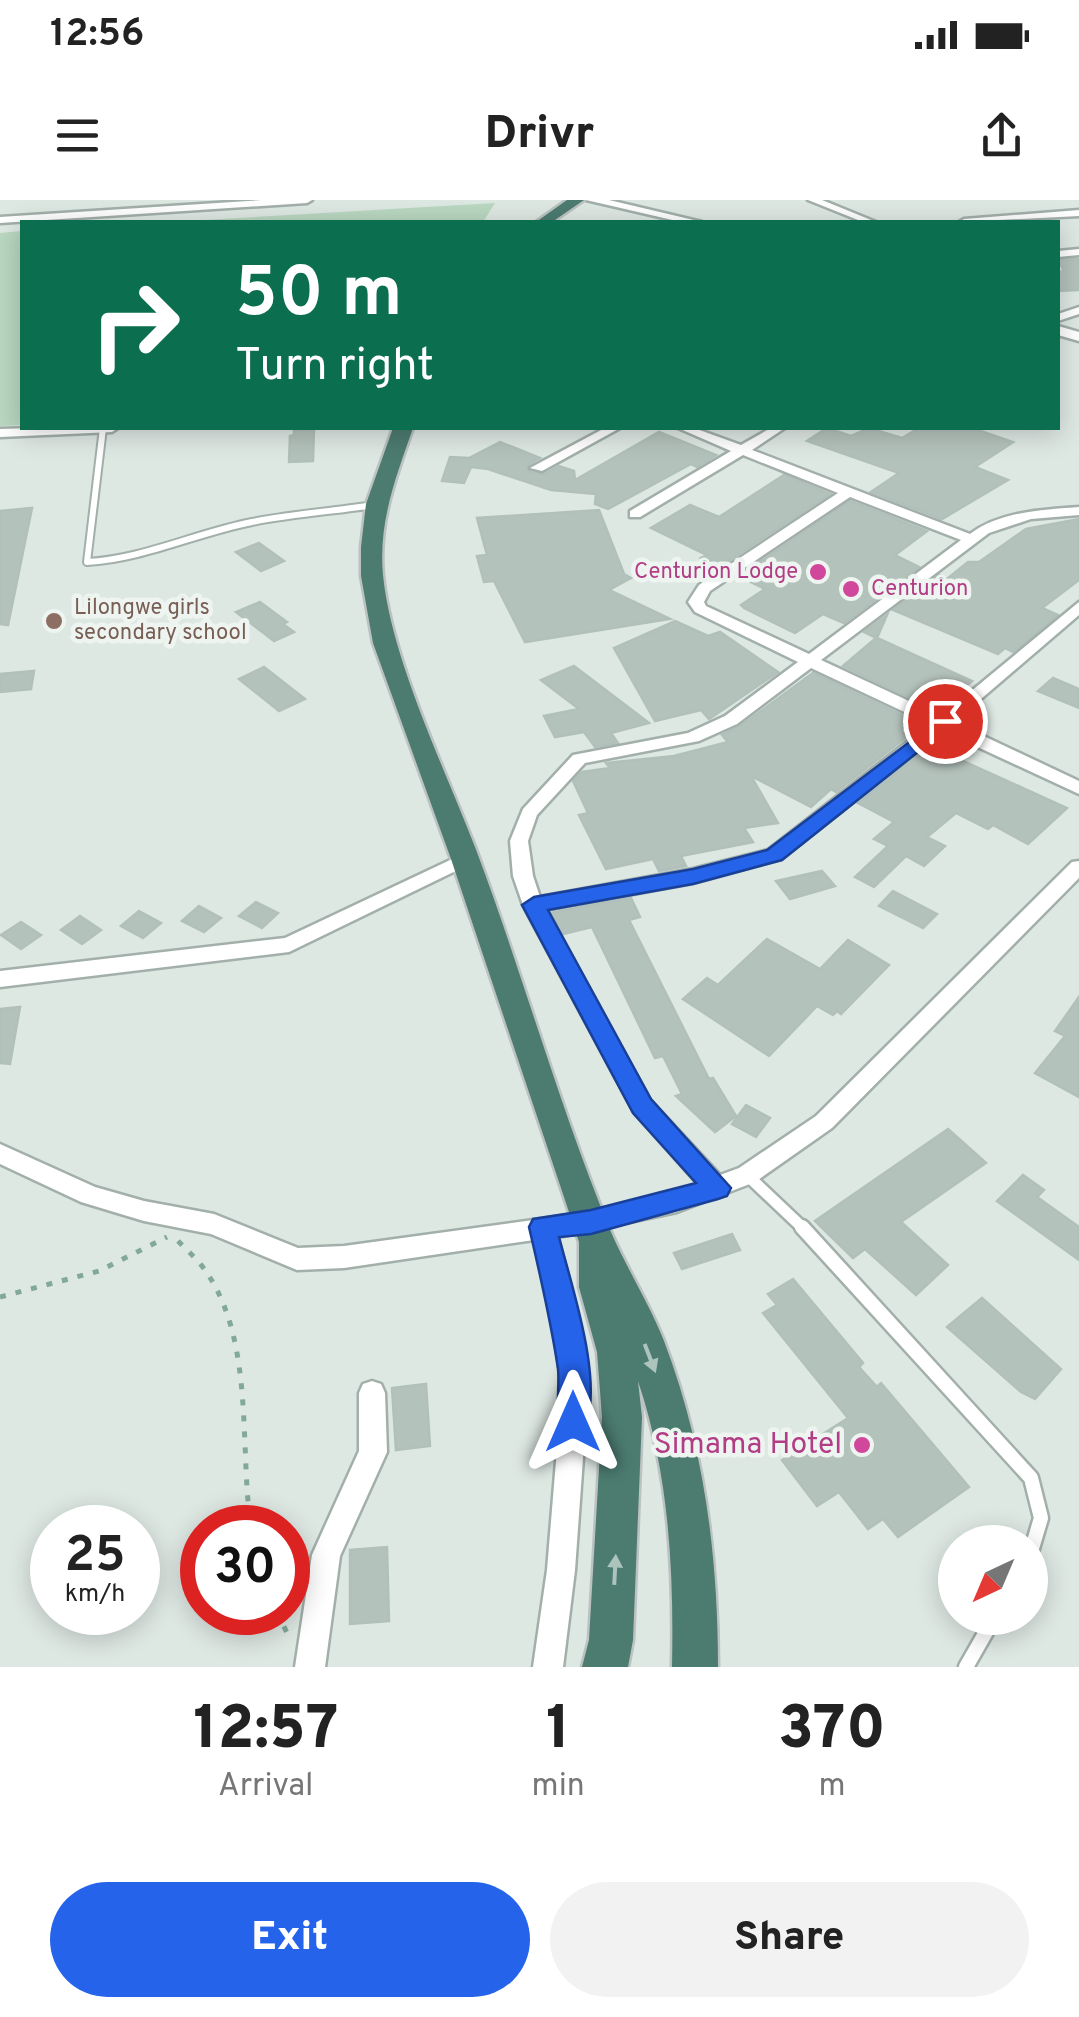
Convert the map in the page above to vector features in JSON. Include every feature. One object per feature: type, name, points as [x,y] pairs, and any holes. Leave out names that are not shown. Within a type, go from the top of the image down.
[{"type":"highway","points":[[546,220],[577,200]]},
{"type":"highway","points":[[402,430],[376,504],[372,576],[385,642],[593,1230],[622,1283],[662,1389],[712,1626],[714,1667]]},
{"type":"highway","points":[[593,1230],[598,1287],[616,1352],[622,1417],[611,1640],[605,1667]]},
{"type":"highway","points":[[690,1517],[695,1667]]},
{"type":"street","points":[[81,215],[129,200]]},
{"type":"street","points":[[0,220],[307,200]]},
{"type":"street","points":[[592,200],[687,220]]},
{"type":"street","points":[[813,200],[866,220]]},
{"type":"street","points":[[993,220],[1079,214]]},
{"type":"street","points":[[0,433],[62,430]]},
{"type":"street","points":[[537,468],[610,430]]},
{"type":"street","points":[[690,430],[970,540]]},
{"type":"street","points":[[636,514],[775,430]]},
{"type":"street","points":[[848,492],[698,594],[696,602],[710,615],[945,721],[1079,788]]},
{"type":"street","points":[[718,1188],[642,1106],[534,905],[523,876],[521,826],[568,767],[594,754],[666,744],[732,720],[970,540],[1013,519],[1079,512]]},
{"type":"street","points":[[534,905],[693,876],[774,855],[945,721],[1079,607]]},
{"type":"street","points":[[0,979],[289,945],[465,860]]},
{"type":"street","points":[[0,1153],[89,1195],[144,1212],[214,1224],[297,1258],[344,1257],[543,1227],[593,1230],[718,1188],[797,1144],[850,1098],[1079,867]]},
{"type":"street","points":[[543,1227],[566,1322],[575,1388],[563,1550],[548,1667]]},
{"type":"street","points":[[310,1667],[326,1555],[374,1452],[372,1393]]},
{"type":"lane","points":[[104,430],[86,562],[125,560],[162,545],[252,522],[376,504]]},
{"type":"lane","points":[[747,1174],[792,1216],[1031,1478],[1041,1518],[1039,1525]]},
{"type":"lane","points":[[966,1667],[984,1635]]},
{"type":"path","points":[[144,1212],[194,1254],[214,1281],[229,1313],[236,1338],[241,1450],[248,1505]]},
{"type":"path","points":[[0,1298],[100,1272],[171,1235]]},
{"type":"green space","points":[[495,203],[484,220],[203,220]]},
{"type":"green space","points":[[20,231],[20,425],[0,426],[0,233]]},
{"type":"building","points":[[1079,259],[1079,290],[1060,291],[1060,272],[1064,271],[1060,260]]},
{"type":"building","points":[[294,430],[314,430],[313,461],[289,462],[290,436]]},
{"type":"building","points":[[824,430],[851,436],[876,430],[902,438],[916,430],[978,430],[1013,442],[975,467],[1008,480],[942,519],[871,492],[899,473],[807,441]]},
{"type":"building","points":[[659,432],[716,455],[697,467],[691,464],[608,509],[595,504],[596,494],[551,490],[488,469],[471,467],[464,483],[442,481],[450,457],[469,458],[500,442],[540,458],[528,465],[529,472],[544,474],[559,466],[574,471],[575,480]]},
{"type":"building","points":[[784,475],[830,494],[719,567],[701,558],[707,555],[651,528],[690,505],[719,517]]},
{"type":"building","points":[[850,501],[927,531],[895,555],[919,567],[844,623],[823,614],[795,633],[741,605],[765,589],[739,576]]},
{"type":"building","points":[[32,508],[8,625],[0,624],[0,511]]},
{"type":"building","points":[[599,510],[624,574],[631,578],[609,590],[670,619],[525,642],[494,581],[484,582],[477,556],[487,555],[477,518]]},
{"type":"building","points":[[1079,519],[1079,580],[1042,608],[1058,615],[1013,652],[1005,648],[998,654],[893,610],[939,575],[947,579],[968,562],[979,562],[1026,529]]},
{"type":"building","points":[[259,543],[284,561],[261,571],[236,552]]},
{"type":"building","points":[[260,602],[294,632],[274,641],[236,612]]},
{"type":"building","points":[[887,615],[877,638],[972,681],[951,698],[940,698],[928,706],[843,666],[876,638],[864,632]]},
{"type":"building","points":[[675,621],[708,636],[720,632],[778,672],[709,719],[701,710],[655,721],[614,648]]},
{"type":"building","points":[[574,666],[649,723],[611,733],[618,743],[595,747],[584,732],[555,737],[544,716],[579,709],[541,680]]},
{"type":"building","points":[[264,667],[305,699],[279,711],[239,679]]},
{"type":"building","points":[[34,671],[31,689],[0,692],[0,674]]},
{"type":"building","points":[[813,673],[910,719],[900,726],[904,728],[900,731],[909,735],[811,807],[751,776],[778,823],[744,828],[753,842],[681,856],[686,866],[659,871],[653,859],[606,869],[579,815],[588,813],[573,781],[582,772],[610,768],[606,763],[674,756],[728,742],[722,735]]},
{"type":"building","points":[[1053,678],[1079,689],[1079,708],[1038,691]]},
{"type":"building","points":[[930,746],[1067,808],[1028,844],[993,825],[988,829],[956,813],[927,837],[945,846],[924,866],[906,856],[874,887],[855,877],[888,846],[874,839],[894,822],[858,803]]},
{"type":"building","points":[[822,871],[835,886],[790,899],[776,881]]},
{"type":"building","points":[[893,891],[937,914],[923,928],[879,906]]},
{"type":"building","points":[[631,898],[640,917],[629,920],[709,1079],[713,1078],[736,1116],[715,1132],[676,1096],[682,1094],[663,1056],[655,1058],[592,927],[563,934],[551,913]]},
{"type":"building","points":[[256,902],[278,913],[262,928],[239,916]]},
{"type":"building","points":[[199,906],[221,918],[204,932],[182,921]]},
{"type":"building","points":[[139,911],[161,923],[143,938],[121,926]]},
{"type":"building","points":[[80,916],[101,930],[82,944],[61,930]]},
{"type":"building","points":[[21,922],[41,935],[21,949],[1,935]]},
{"type":"building","points":[[767,939],[820,969],[848,940],[889,965],[841,1014],[837,1011],[833,1015],[817,1006],[769,1056],[683,999],[707,978],[718,985]]},
{"type":"building","points":[[1079,997],[1079,1097],[1035,1073],[1065,1036],[1055,1031]]},
{"type":"building","points":[[20,1007],[10,1064],[0,1063],[0,1009]]},
{"type":"building","points":[[746,1105],[770,1118],[756,1137],[732,1124]]},
{"type":"building","points":[[948,1129],[986,1163],[901,1222],[948,1265],[916,1295],[865,1249],[853,1258],[815,1221]]},
{"type":"building","points":[[1023,1175],[1044,1190],[1037,1197],[1079,1227],[1079,1260],[997,1201]]},
{"type":"building","points":[[732,1234],[740,1250],[682,1269],[674,1253]]},
{"type":"building","points":[[793,1279],[863,1363],[859,1367],[877,1387],[881,1383],[969,1487],[898,1537],[883,1519],[868,1529],[839,1492],[817,1506],[782,1460],[848,1418],[763,1313],[777,1305],[768,1294]]},
{"type":"building","points":[[982,1298],[1061,1369],[1035,1399],[1021,1392],[947,1327]]},
{"type":"building","points":[[426,1384],[430,1446],[396,1450],[392,1388]]},
{"type":"building","points":[[387,1547],[389,1621],[350,1624],[350,1550]]},
{"type":"place","name":"Centurion Lodge","points":[[818,572]]},
{"type":"place","name":"Centurion","points":[[851,589]]},
{"type":"place","name":"Lilongwe girls secondary school","points":[[54,621]]},
{"type":"place","name":"Simama Hotel","points":[[862,1445]]},
{"type":"route","points":[[573,1422],[575,1388],[566,1322],[543,1227],[591,1222],[718,1188],[642,1106],[534,905],[752,864],[774,855],[945,721]]}]
